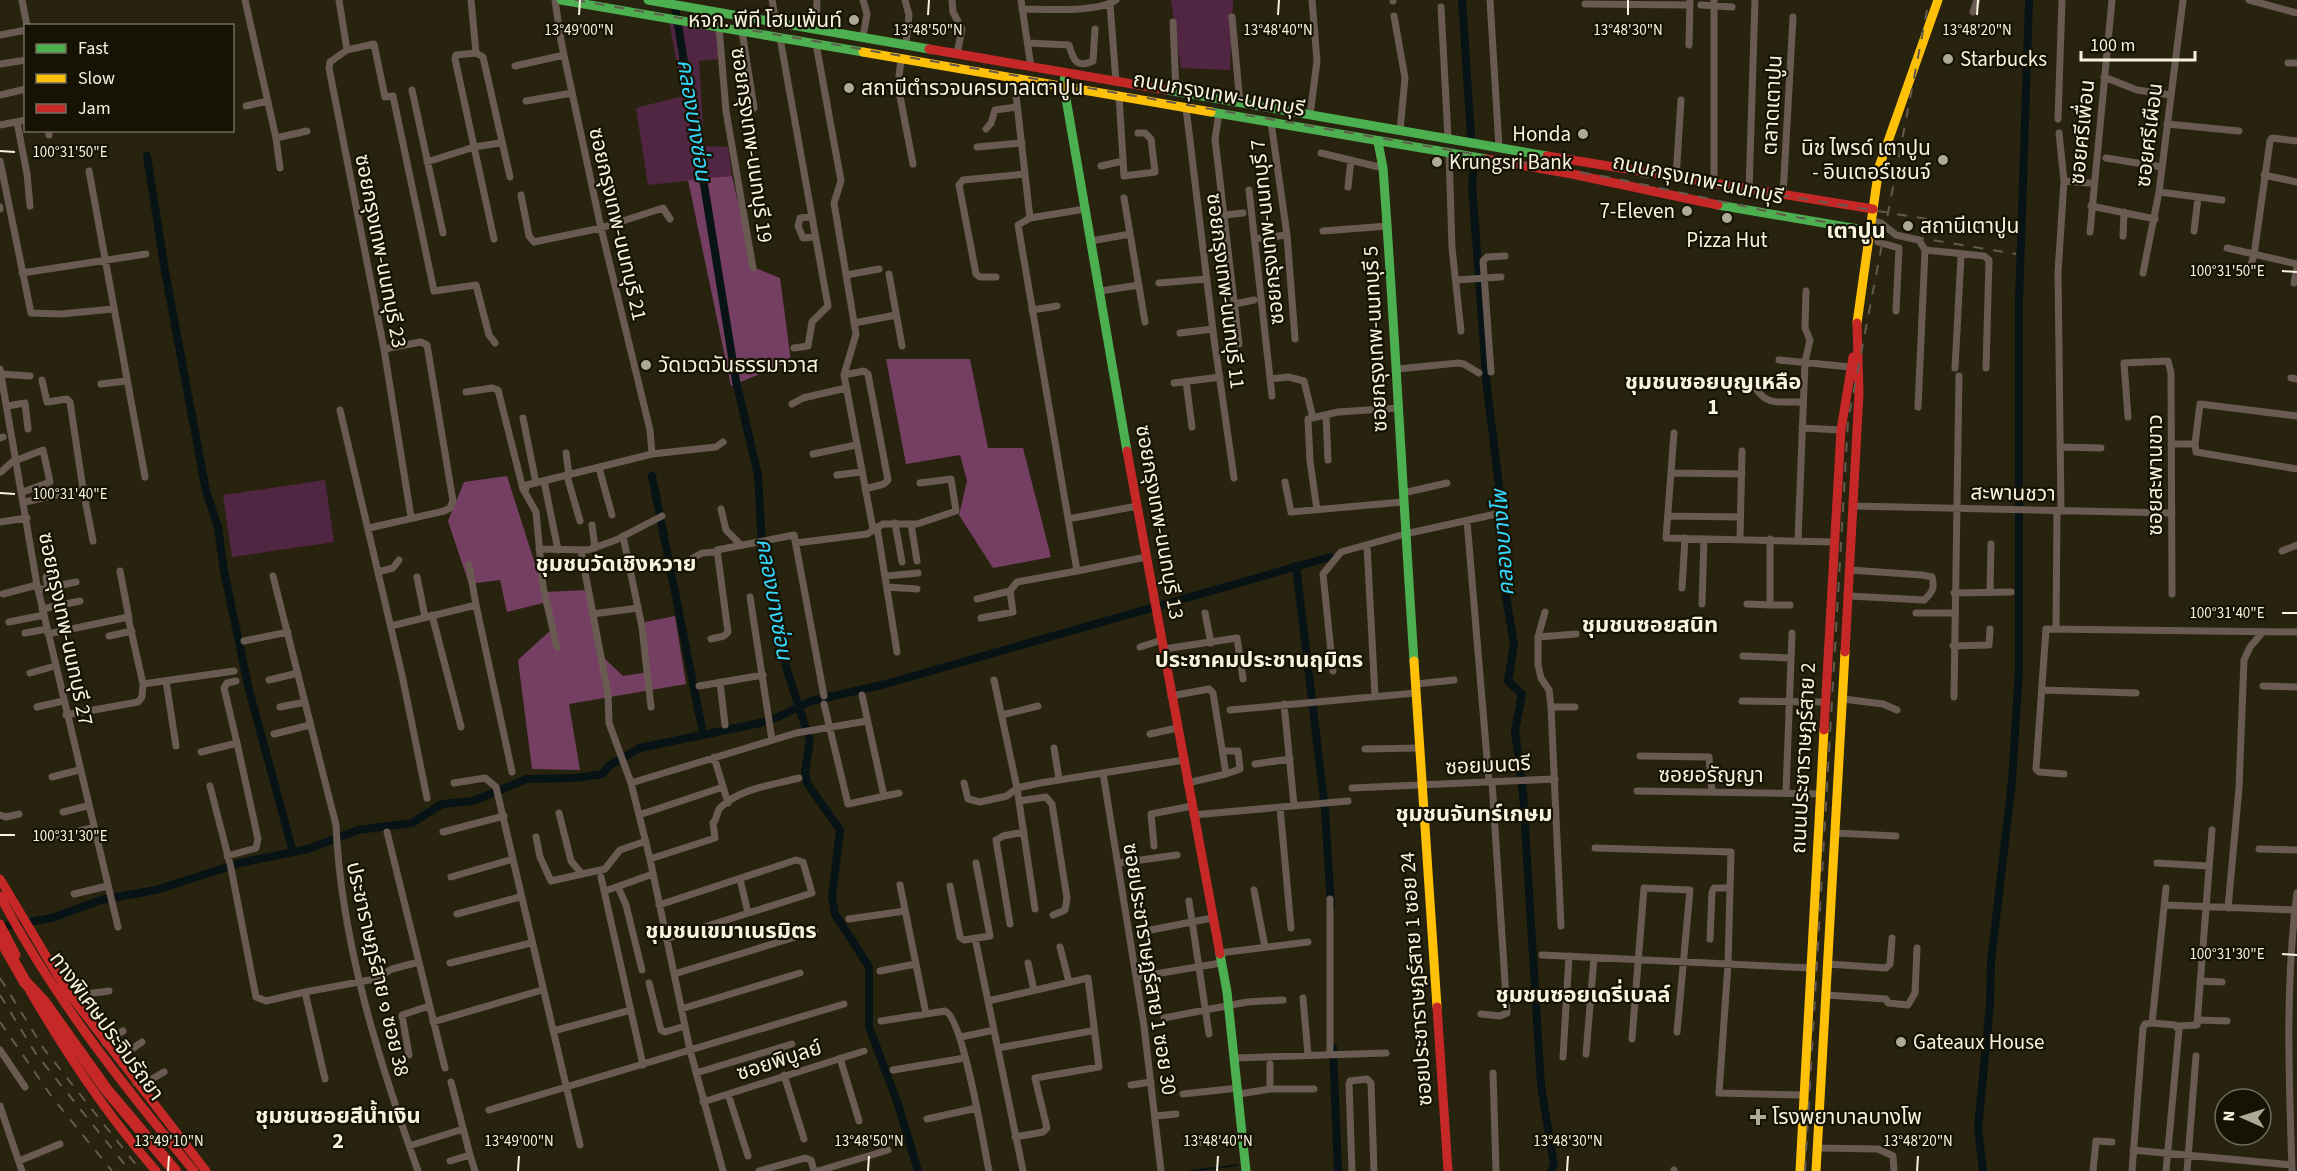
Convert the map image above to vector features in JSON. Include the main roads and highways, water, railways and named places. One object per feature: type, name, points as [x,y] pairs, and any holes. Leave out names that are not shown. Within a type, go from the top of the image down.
[{"type":"main road","name":"ถนนกรุงเทพ-นนทบุรี","points":[[561,0],[1634,185],[1765,215],[1873,226]]},
{"type":"main road","name":"ถนนกรุงเทพ-นนทบุรี","points":[[648,0],[1400,131],[1873,209]]},
{"type":"main road","name":"ถนนประชาราษฎร์สาย 2","points":[[1800,1171],[1841,430],[1873,226],[1875,186],[1886,140],[1938,0]]},
{"type":"main road","points":[[816,30],[816,45]]},
{"type":"main road","name":"ซอยกรุงเทพ-นนทบุรี 13","points":[[1065,73],[1064,87],[1137,506],[1229,1007],[1246,1171]]},
{"type":"main road","points":[[1447,152],[1448,138]]},
{"type":"main road","name":"ซอยกรุงเทพ-นนทบุรี 5","points":[[1378,142],[1383,168],[1398,369],[1405,534]]},
{"type":"main road","name":"ถนนประชาราษฎร์สาย 2","points":[[1816,1171],[1859,393],[1855,349]]},
{"type":"main road","name":"ซอยประชาราษฎร์สาย 1 ซอย 24","points":[[1405,534],[1448,1171]]},
{"type":"main road","points":[[1833,569],[1850,570]]},
{"type":"main road","points":[[1817,869],[1833,869]]},
{"type":"main road","points":[[0,879],[3,894],[71,996],[117,1059],[206,1171]]},
{"type":"main road","name":"ทางพิเศษประจิมรัถยา","points":[[3,894],[22,940],[63,1006],[120,1081],[194,1171]]},
{"type":"main road","points":[[0,924],[50,1013],[181,1171]]},
{"type":"main road","name":"ทางพิเศษประจิมรัถยา","points":[[0,938],[25,982],[44,1002],[106,1089],[174,1171]]},
{"type":"main road","points":[[25,982],[65,1052],[118,1127],[156,1171]]},
{"type":"main road","points":[[1804,1095],[1821,1096]]},
{"type":"waterway","name":"คลองบางซ่อน","points":[[674,0],[736,381],[758,475],[762,545],[787,670],[810,741],[805,771],[807,783],[840,830],[832,897],[835,914],[869,967],[869,1027],[898,1104],[918,1171]]},
{"type":"waterway","name":"คลองบางโพ","points":[[1462,0],[1471,135]]},
{"type":"waterway","points":[[1983,1171],[1978,1128],[1990,1004],[1991,962],[2012,781],[2019,670],[2019,301],[2029,0]]},
{"type":"waterway","points":[[147,156],[165,271],[206,491],[218,527],[224,571],[249,690],[293,852]]},
{"type":"waterway","name":"คลองบางโพ","points":[[1474,160],[1472,185],[1487,388],[1506,542],[1500,561],[1514,644],[1508,681],[1522,694],[1515,731],[1523,793],[1541,1086],[1554,1164],[1551,1171]]},
{"type":"waterway","points":[[652,476],[703,734]]},
{"type":"waterway","points":[[0,927],[52,918],[101,900],[156,890],[240,863],[308,849],[358,830],[412,823],[442,804],[473,801],[527,779],[576,778],[602,774],[610,765],[640,748],[760,723],[811,701],[882,685],[1330,557]]},
{"type":"waterway","points":[[1296,566],[1325,809],[1331,906]]},
{"type":"waterway","points":[[1333,1048],[1338,1171]]},
{"type":"waterway","points":[[1190,1171],[1238,1165]]},
{"type":"railway","points":[[575,0],[1613,178],[1789,216],[2016,254]]},
{"type":"railway","points":[[1805,1171],[1848,421],[1929,0]]},
{"type":"railway","points":[[1640,176],[1792,197],[2019,234]]},
{"type":"railway","points":[[0,978],[44,1049],[141,1171]]},
{"type":"railway","points":[[0,995],[36,1054],[130,1171]]},
{"type":"railway","points":[[0,1022],[52,1097],[112,1171]]},
{"type":"place","name":"หจก. พีที โฮมเพ้นท์","points":[[854,20]]},
{"type":"place","name":"Starbucks","points":[[1948,59]]},
{"type":"place","name":"สถานีตำรวจนครบาลเตาปูน","points":[[849,88]]},
{"type":"place","name":"Honda","points":[[1583,134]]},
{"type":"place","name":"นิช ไพรด์ เตาปูน - อินเตอร์เชนจ์","points":[[1943,160]]},
{"type":"place","name":"Krungsri Bank","points":[[1437,162]]},
{"type":"place","name":"7-Eleven","points":[[1687,211]]},
{"type":"place","name":"Pizza Hut","points":[[1727,218]]},
{"type":"place","name":"สถานีเตาปูน","points":[[1908,226]]},
{"type":"place","name":"วัดเวตวันธรรมาวาส","points":[[646,365]]},
{"type":"place","name":"Gateaux House","points":[[1901,1042]]},
{"type":"place","name":"โรงพยาบาลบางโพ","points":[[1758,1117]]},
{"type":"district","name":"เตาปูน","points":[[1856,231]]},
{"type":"district","name":"ชุมชนซอยบุญเหลือ 1","points":[[1713,394]]},
{"type":"district","name":"ชุมชนวัดเชิงหวาย","points":[[616,564]]},
{"type":"district","name":"ชุมชนซอยสนิท","points":[[1650,625]]},
{"type":"district","name":"ประชาคมประชานฤมิตร","points":[[1259,660]]},
{"type":"district","name":"ชุมชนจันทร์เกษม","points":[[1474,814]]},
{"type":"district","name":"ชุมชนเขมาเนรมิตร","points":[[731,931]]},
{"type":"district","name":"ชุมชนซอยเดรี่เบลล์","points":[[1583,995]]},
{"type":"district","name":"ชุมชนซอยสีน้ำเงิน 2","points":[[338,1128]]}]
